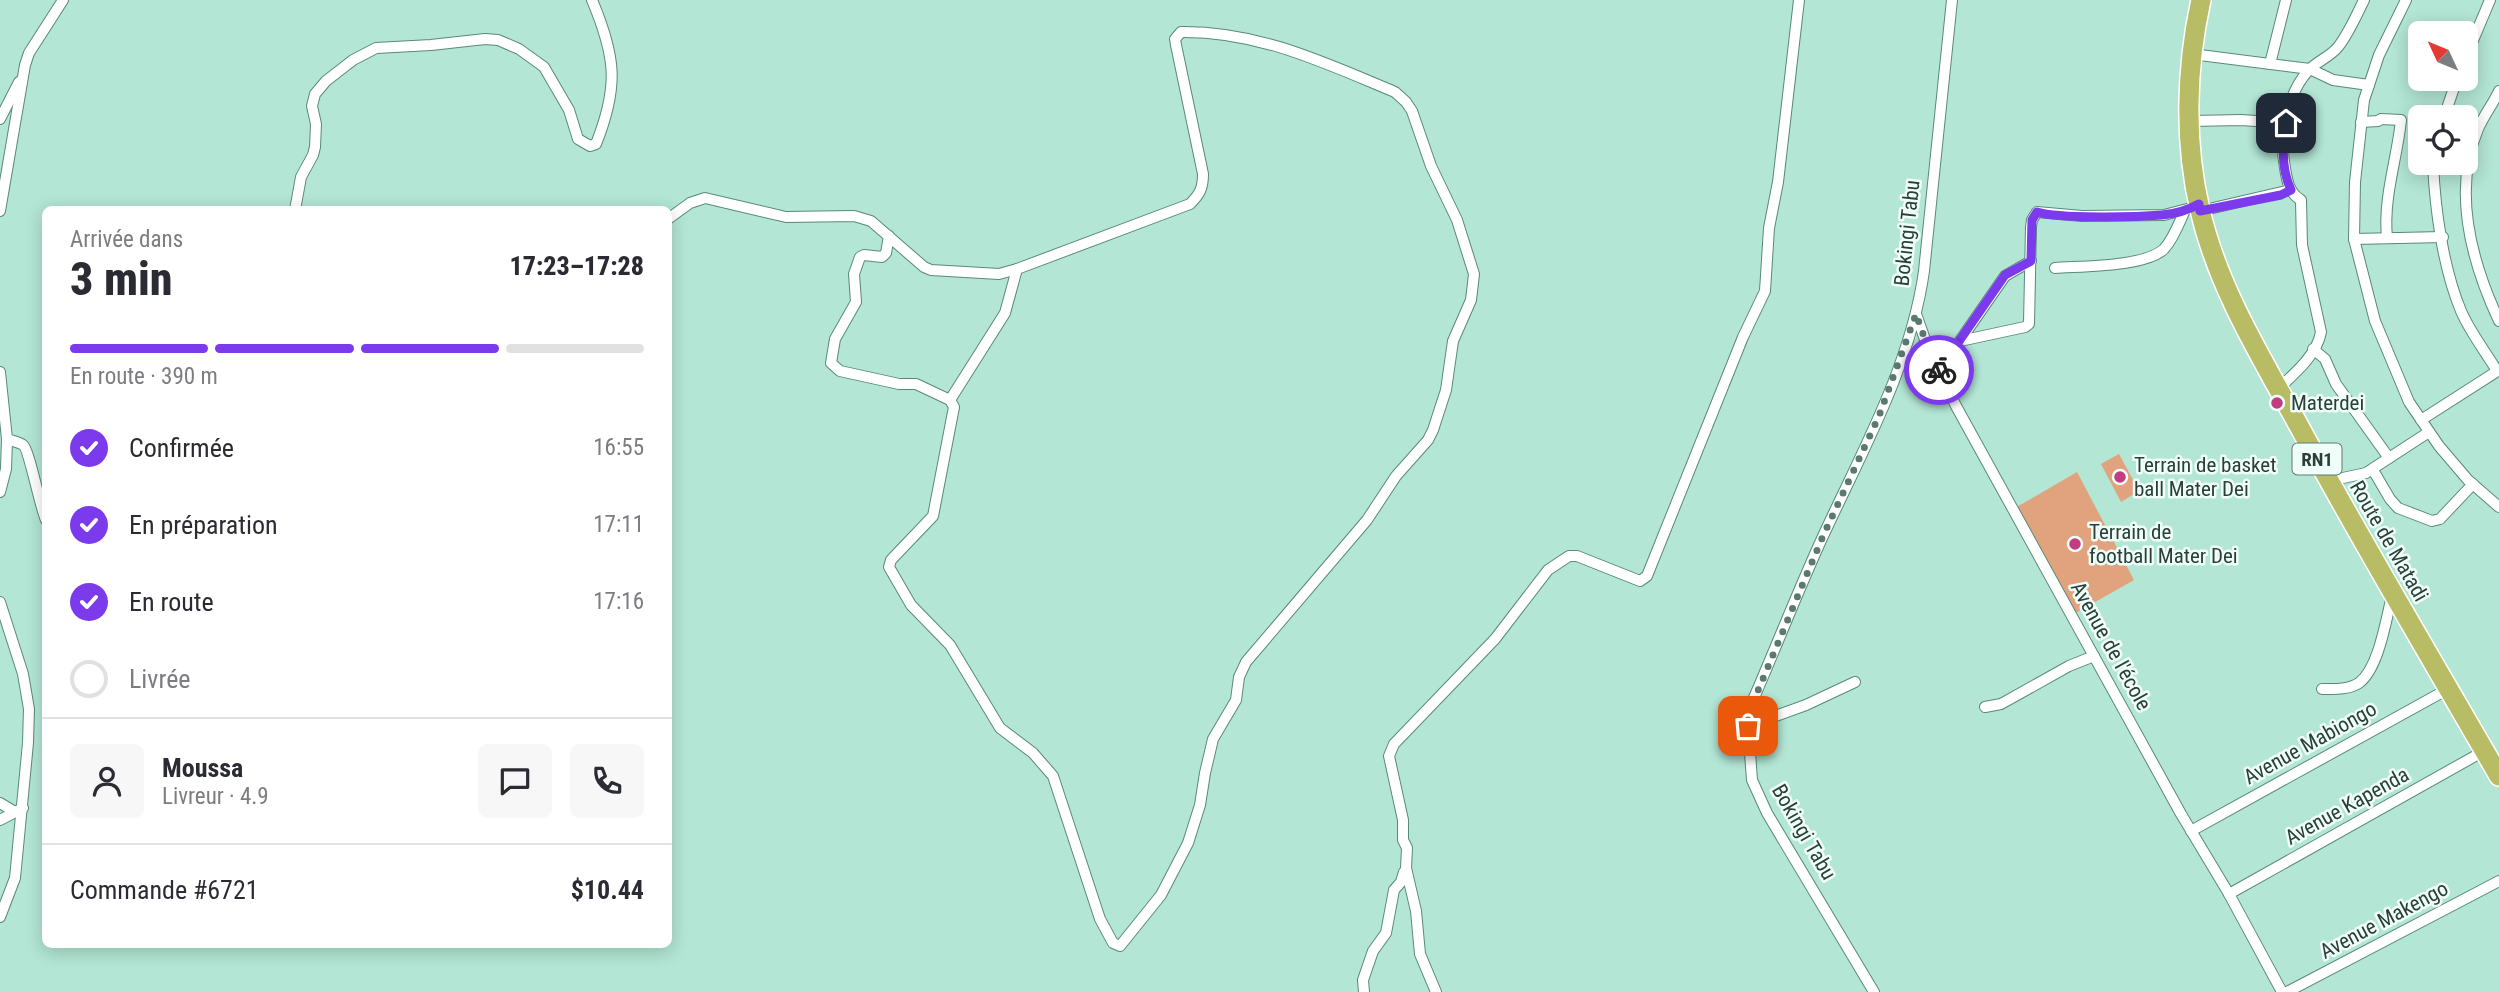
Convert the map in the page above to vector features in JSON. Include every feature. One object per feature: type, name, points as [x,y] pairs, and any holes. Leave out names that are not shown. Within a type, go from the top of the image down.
[{"type":"highway","name":"Route de Matadi","points":[[2201,0],[2191,54],[2190,121],[2195,208],[2225,287],[2278,389],[2392,594],[2499,776]]},
{"type":"street","points":[[0,211],[22,77],[29,53],[63,0]]},
{"type":"street","points":[[296,206],[301,177],[315,147],[316,124],[312,106],[314,94],[353,60],[376,48],[485,39],[509,44],[544,67],[569,110],[578,139],[590,146],[596,144],[610,100],[613,79],[608,47],[592,0]]},
{"type":"street","points":[[1436,992],[1420,954],[1416,911],[1410,895],[1406,868],[1403,820],[1389,756],[1394,744],[1495,639],[1548,570],[1563,558],[1577,556],[1640,581],[1647,576],[1742,337],[1765,291],[1769,228],[1779,182],[1799,0]]},
{"type":"street","name":"Bokingi Tabu","points":[[1874,992],[1767,813],[1752,780],[1748,726],[1754,700],[1823,536],[1879,416],[1916,314],[1924,271],[1952,0]]},
{"type":"street","points":[[2270,64],[2286,0]]},
{"type":"street","points":[[2278,389],[2303,364],[2321,332],[2302,245],[2301,200],[2287,183],[2283,151],[2286,123],[2293,98],[2310,69],[2336,50],[2364,0]]},
{"type":"street","points":[[2406,0],[2379,55],[2369,85],[2361,122],[2354,192],[2354,239],[2375,321],[2403,390],[2430,432],[2473,484],[2499,507]]},
{"type":"street","points":[[2478,28],[2490,0]]},
{"type":"street","points":[[672,216],[690,203],[705,198],[786,217],[854,216],[871,221],[889,236],[919,263],[931,270],[999,274],[1017,270],[1189,204],[1199,195],[1203,186],[1203,174],[1175,39],[1181,32],[1204,31],[1237,36],[1292,49],[1401,97],[1418,126],[1431,166],[1457,220],[1475,274],[1471,300],[1453,341],[1446,390],[1433,430],[1396,476],[1366,522],[1247,662],[1239,677],[1236,700],[1213,739],[1201,802],[1189,841],[1161,895],[1120,946],[1112,943],[1100,919],[1053,776],[1032,753],[1000,728],[950,645],[911,605],[888,567],[891,560],[933,516],[954,407],[950,400],[916,384],[899,384],[840,371],[831,363],[835,339],[856,302],[854,274],[860,257],[883,257],[889,236]]},
{"type":"street","points":[[2191,54],[2310,69],[2333,80],[2369,85]]},
{"type":"street","points":[[0,119],[22,77]]},
{"type":"street","points":[[2499,91],[2479,128],[2472,149],[2466,195],[2479,274],[2499,321]]},
{"type":"street","points":[[2361,122],[2401,120],[2386,203],[2387,237]]},
{"type":"street","points":[[2190,121],[2286,123]]},
{"type":"street","points":[[2421,420],[2498,370],[2462,313],[2448,265],[2435,175]]},
{"type":"street","points":[[1960,341],[2028,326],[2032,220],[2037,212],[2082,216],[2164,215],[2195,208],[2255,201],[2291,190]]},
{"type":"street","points":[[2056,268],[2149,257],[2165,247],[2195,208]]},
{"type":"street","points":[[2354,239],[2443,237]]},
{"type":"street","points":[[1939,371],[2005,275],[2031,261]]},
{"type":"street","points":[[950,400],[1005,313],[1017,270]]},
{"type":"street","name":"Avenue de l'école","points":[[1916,314],[1939,371],[1997,482],[2191,831],[2285,992]]},
{"type":"street","points":[[2313,349],[2325,359],[2336,384],[2389,458]]},
{"type":"street","points":[[0,372],[7,439],[6,469],[0,492]]},
{"type":"street","points":[[2329,481],[2373,470],[2430,432]]},
{"type":"street","points":[[7,439],[23,444],[28,452],[42,509]]},
{"type":"street","points":[[2373,470],[2398,508],[2432,521],[2440,519],[2473,484]]},
{"type":"street","points":[[2322,689],[2347,688],[2364,678],[2377,652],[2392,594]]},
{"type":"street","points":[[0,602],[23,674],[29,709],[15,882],[0,917]]},
{"type":"street","points":[[1985,707],[2001,704],[2069,666],[2094,656]]},
{"type":"street","points":[[1748,726],[1806,705],[1855,682]]},
{"type":"street","name":"Avenue Mabiongo","points":[[2191,831],[2448,688]]},
{"type":"street","name":"Avenue Kapenda","points":[[2229,894],[2484,751]]},
{"type":"street","points":[[0,803],[19,810]]},
{"type":"street","points":[[0,820],[19,810]]},
{"type":"street","points":[[1364,992],[1363,980],[1373,951],[1386,933],[1394,890],[1401,882],[1406,868]]},
{"type":"street","name":"Avenue Makengo","points":[[2285,992],[2499,881]]},
{"type":"shaded area","name":"Terrain de basket ball Mater Dei","points":[[2119,454],[2139,491],[2121,502],[2101,464]]},
{"type":"shaded area","name":"Terrain de football Mater Dei","points":[[2077,472],[2134,580],[2074,614],[2015,508]]},
{"type":"way so far","points":[[1748,726],[1754,700],[1823,536],[1879,416],[1916,314],[1939,370]]},
{"type":"place","name":"Materdei","points":[[2277,403]]},
{"type":"place","name":"Terrain de basket ball Mater Dei","points":[[2120,477]]},
{"type":"place","name":"Terrain de football Mater Dei","points":[[2075,544]]},
{"type":"route","points":[[1939,370],[2005,275],[2031,261],[2031,227],[2033,216],[2037,212],[2082,216],[2164,215],[2199,204],[2200,211],[2281,195],[2291,190],[2287,183],[2283,151],[2286,123]]}]
